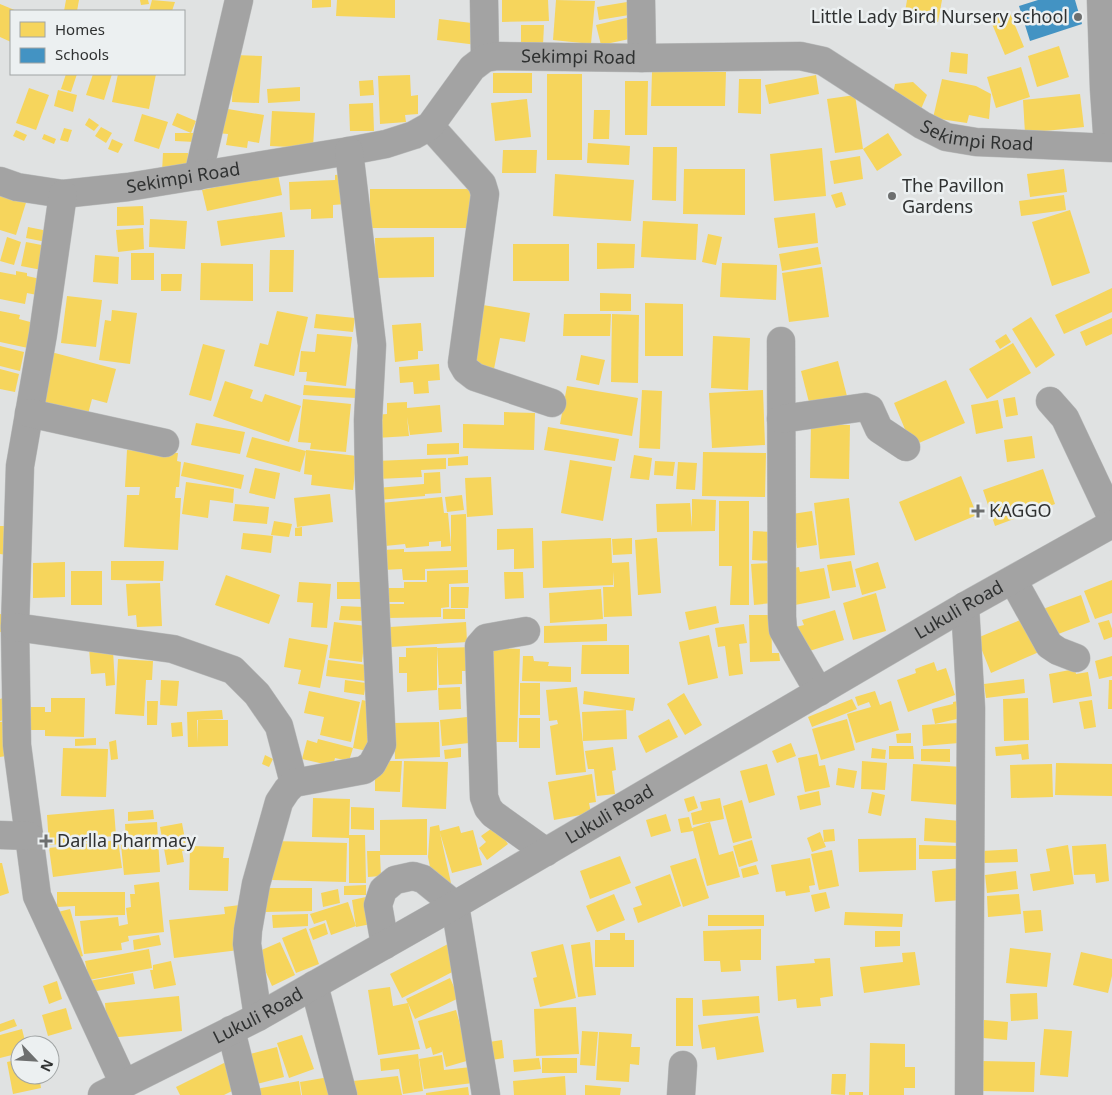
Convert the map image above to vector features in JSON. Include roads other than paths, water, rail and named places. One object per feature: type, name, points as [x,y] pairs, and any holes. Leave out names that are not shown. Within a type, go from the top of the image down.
[{"type":"street","points":[[198,176],[239,0]]},
{"type":"street","points":[[484,0],[485,58]]},
{"type":"street","points":[[641,0],[642,58]]},
{"type":"street","points":[[1101,0],[1104,89],[1110,147]]},
{"type":"street","name":"Sekimpi Road","points":[[0,181],[17,187],[63,194],[128,187],[386,144],[414,135],[430,126],[472,68],[485,58],[498,56],[642,58],[800,56],[823,61],[922,125],[946,137],[976,142],[1110,147]]},
{"type":"street","points":[[430,126],[482,184],[485,194],[462,363],[466,370],[475,378],[552,403]]},
{"type":"street","points":[[258,1017],[247,944],[248,930],[256,884],[279,802],[294,783],[364,770],[372,764],[382,744],[369,478],[368,420],[372,345],[349,151]]},
{"type":"street","points":[[63,194],[29,413],[9,514],[15,627],[17,745],[35,884],[109,1092]]},
{"type":"street","points":[[780,341],[783,630],[819,692]]},
{"type":"street","points":[[1050,401],[1065,418],[1112,518]]},
{"type":"street","points":[[781,419],[865,407],[870,409],[879,429],[906,447]]},
{"type":"street","points":[[29,413],[165,443]]},
{"type":"street","name":"Lukuli Road","points":[[109,1092],[258,1017],[386,945],[965,606],[1112,524]]},
{"type":"street","points":[[1013,580],[1049,645],[1058,652],[1076,658]]},
{"type":"street","points":[[965,606],[971,726],[969,1095]]},
{"type":"street","points":[[15,627],[173,649],[233,670],[257,694],[279,726],[294,783]]},
{"type":"street","points":[[526,631],[486,638],[479,646],[484,796],[488,808],[493,814],[546,852]]},
{"type":"street","points":[[0,835],[29,836]]},
{"type":"street","points":[[386,945],[378,904],[383,890],[394,880],[413,876],[423,879],[455,905],[486,1095]]},
{"type":"street","points":[[314,985],[343,1095]]},
{"type":"street","points":[[232,1030],[248,1095]]},
{"type":"street","points":[[681,1095],[683,1065]]},
{"type":"place","name":"Little Lady Bird Nursery school","points":[[1078,17]]},
{"type":"place","name":"The Pavillon Gardens","points":[[892,196]]},
{"type":"place","name":"KAGGO","points":[[978,511]]},
{"type":"place","name":"Darlla Pharmacy","points":[[46,841]]}]
